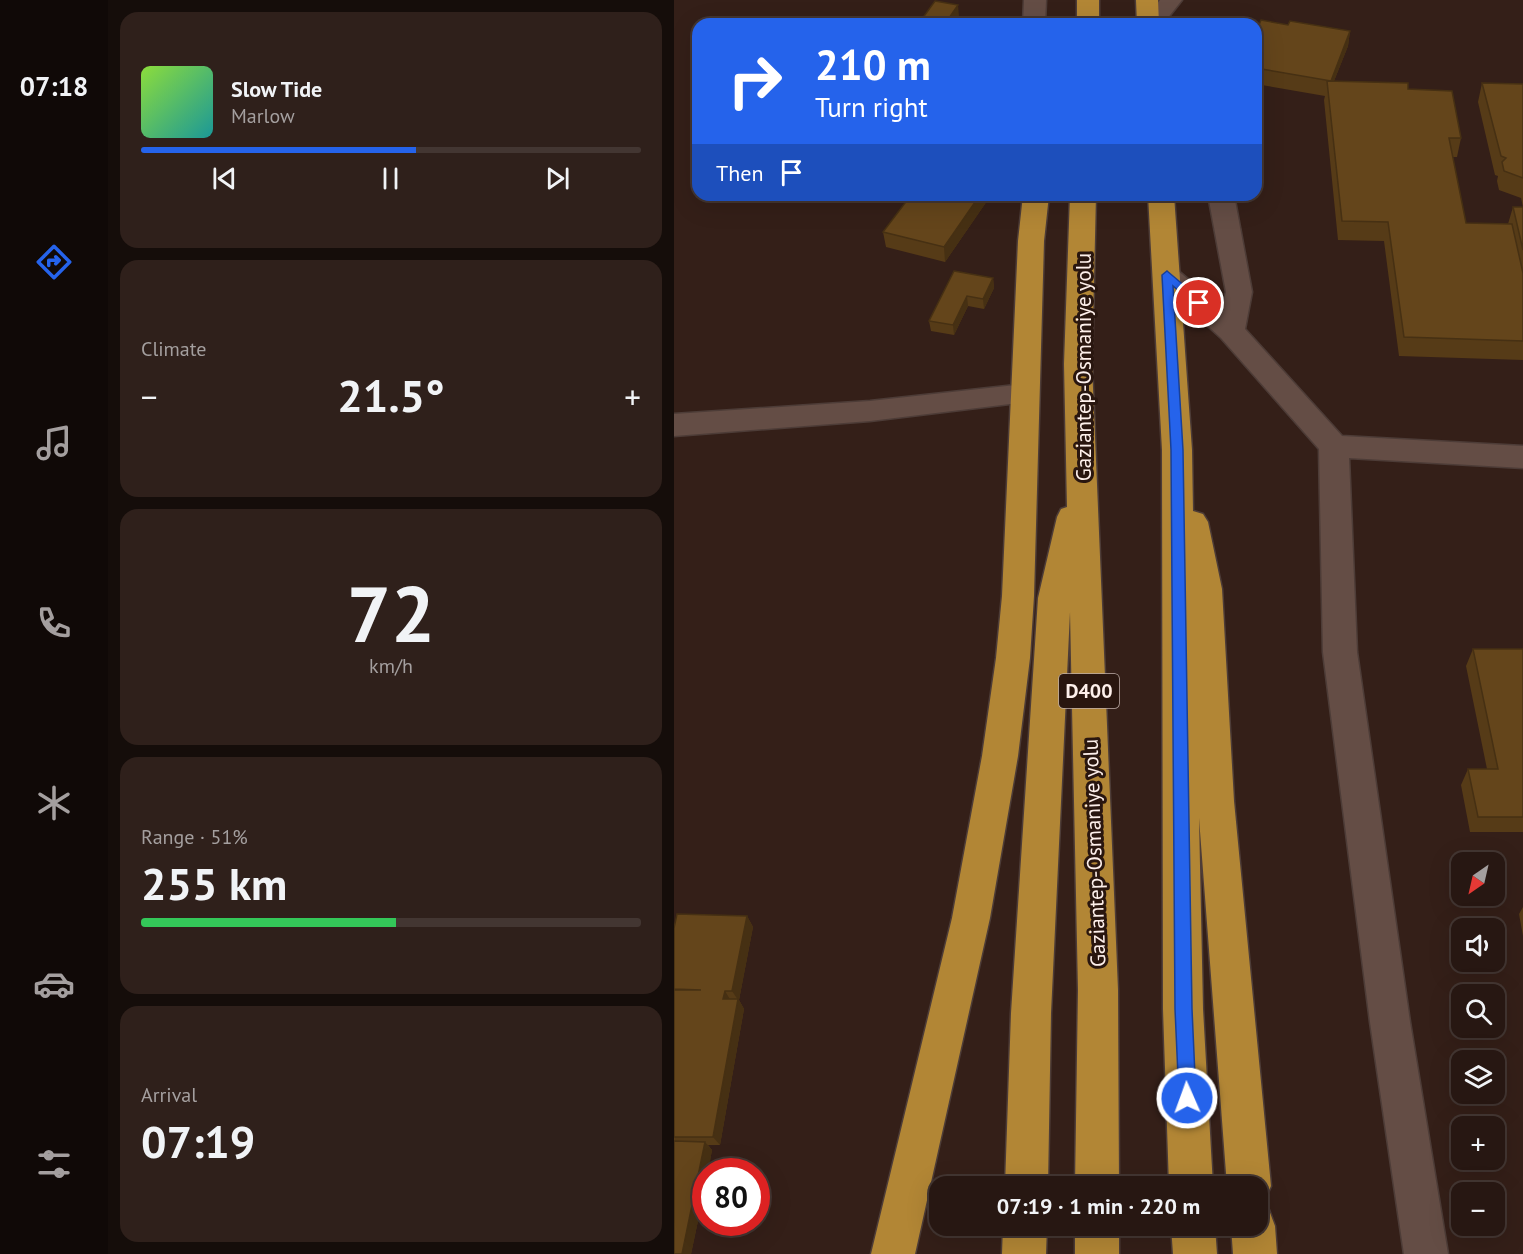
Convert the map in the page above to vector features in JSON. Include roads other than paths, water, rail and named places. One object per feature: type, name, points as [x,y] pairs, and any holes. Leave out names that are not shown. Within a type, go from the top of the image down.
[{"type":"highway","points":[[1088,0],[1088,18]]},
{"type":"highway","points":[[1147,0],[1149,18]]},
{"type":"highway","points":[[893,1254],[971,918],[1000,756],[1013,658],[1018,596],[1031,241],[1035,201]]},
{"type":"highway","name":"Gaziantep-Osmaniye yolu","points":[[1084,201],[1078,364],[1098,990],[1097,1176]]},
{"type":"highway","points":[[1161,201],[1177,450],[1183,1009],[1191,1176]]},
{"type":"highway","points":[[1177,450],[1206,589],[1217,801],[1248,1176]]},
{"type":"highway","name":"D400","points":[[1026,1176],[1031,1013],[1054,597],[1083,468]]},
{"type":"highway","points":[[1024,1254],[1025,1236]]},
{"type":"highway","points":[[1097,1236],[1097,1254]]},
{"type":"highway","points":[[1193,1236],[1194,1254]]},
{"type":"highway","points":[[1254,1236],[1255,1254]]},
{"type":"street","points":[[1034,0],[1034,18]]},
{"type":"street","points":[[1155,18],[1171,0]]},
{"type":"street","points":[[1222,201],[1240,292],[1237,314],[1231,331]]},
{"type":"street","points":[[1167,275],[1231,331],[1334,446],[1340,652],[1390,1022],[1426,1254]]},
{"type":"street","points":[[674,425],[870,411],[1025,394]]},
{"type":"street","points":[[1334,446],[1523,457]]}]
